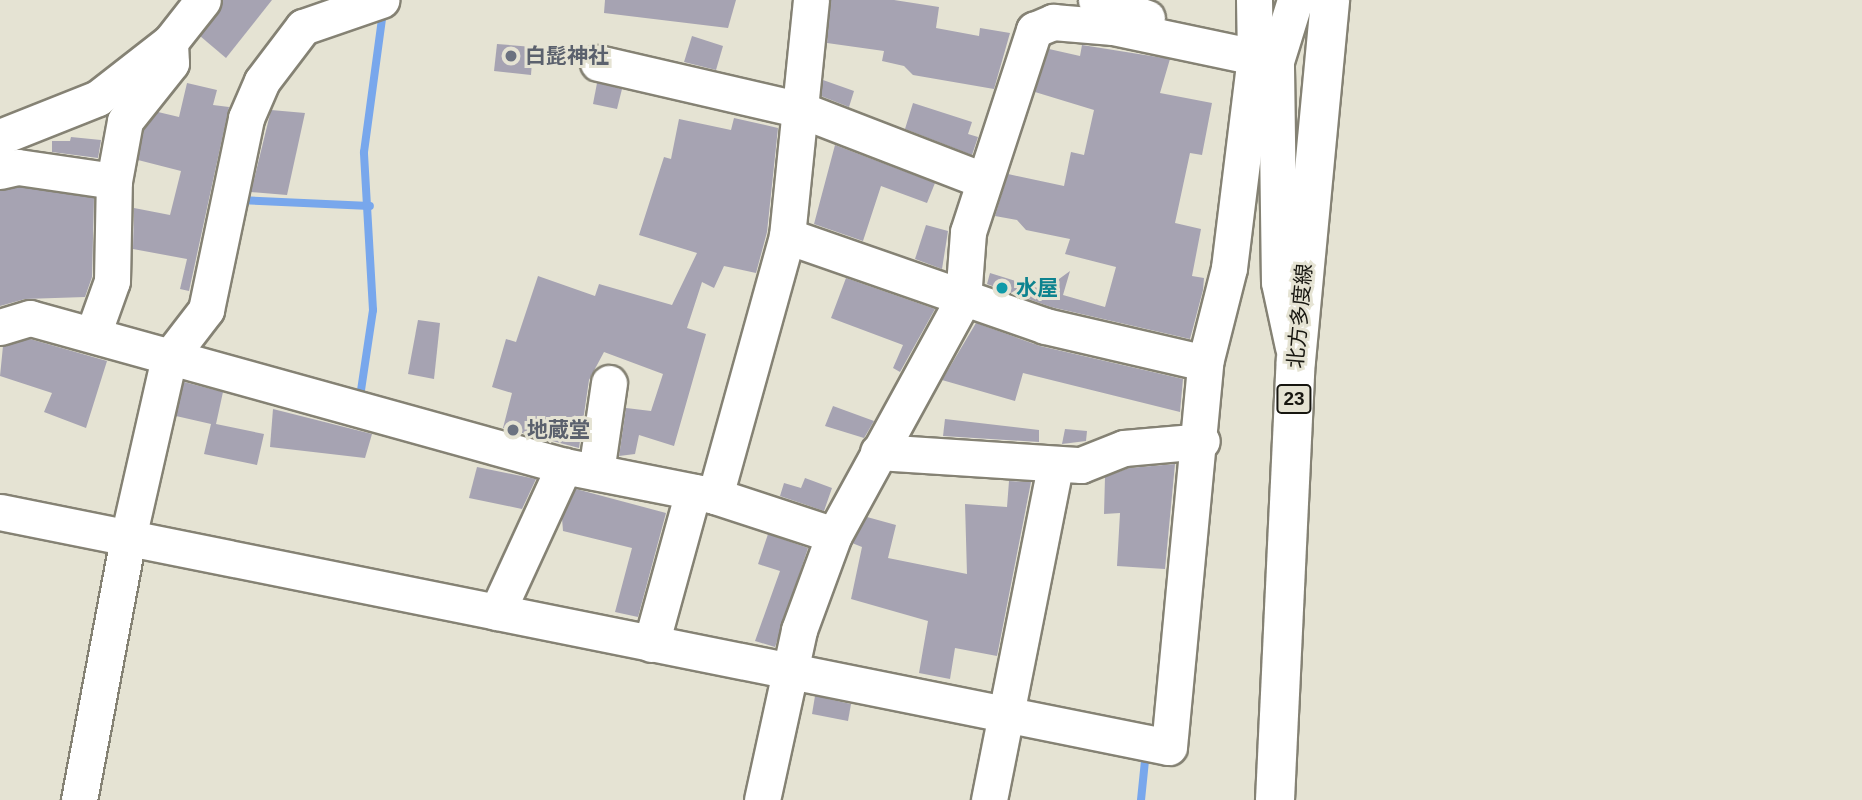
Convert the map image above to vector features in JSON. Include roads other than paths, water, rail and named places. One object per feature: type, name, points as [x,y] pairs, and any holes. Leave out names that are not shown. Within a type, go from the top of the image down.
[{"type":"main road","name":"北方多度線","points":[[1275,800],[1296,361],[1330,0]]},
{"type":"street","points":[[0,137],[98,98],[170,42],[203,0]]},
{"type":"street","points":[[79,800],[128,538],[170,358],[206,310],[246,118],[262,81],[303,27],[381,0]]},
{"type":"street","points":[[651,644],[704,494],[787,236],[811,0]]},
{"type":"street","points":[[1097,0],[1181,30]]},
{"type":"street","points":[[1144,0],[1181,30],[1212,50]]},
{"type":"street","points":[[1254,0],[1265,59],[1279,282],[1296,361]]},
{"type":"street","points":[[0,512],[788,673],[1169,747],[1202,441],[1205,363],[1229,268],[1265,59],[1295,0]]},
{"type":"street","points":[[762,800],[788,673],[834,535],[963,299],[968,232],[982,180],[1034,30],[1053,22],[1113,27],[1212,50],[1265,59]]},
{"type":"street","points":[[93,334],[112,281],[114,181],[125,121],[171,62],[170,42]]},
{"type":"street","points":[[598,63],[800,110],[982,180]]},
{"type":"street","points":[[0,123],[98,98]]},
{"type":"street","points":[[0,171],[18,167],[114,181]]},
{"type":"street","points":[[787,236],[1045,326],[1205,363]]},
{"type":"street","points":[[0,327],[30,318],[580,469],[704,494],[834,535]]},
{"type":"street","points":[[497,612],[580,469],[609,383]]},
{"type":"street","points":[[878,452],[1055,466],[1081,465],[1124,448],[1202,441]]},
{"type":"street","points":[[989,800],[1055,466]]},
{"type":"waterway","points":[[365,398],[360,397],[373,310],[364,152],[383,12],[378,14]]},
{"type":"waterway","points":[[238,200],[370,206]]},
{"type":"waterway","points":[[1141,800],[1146,751]]},
{"type":"place","name":"白髭神社","points":[[511,56]]},
{"type":"place","name":"水屋","points":[[1002,288]]},
{"type":"place","name":"地蔵堂","points":[[513,430]]}]
